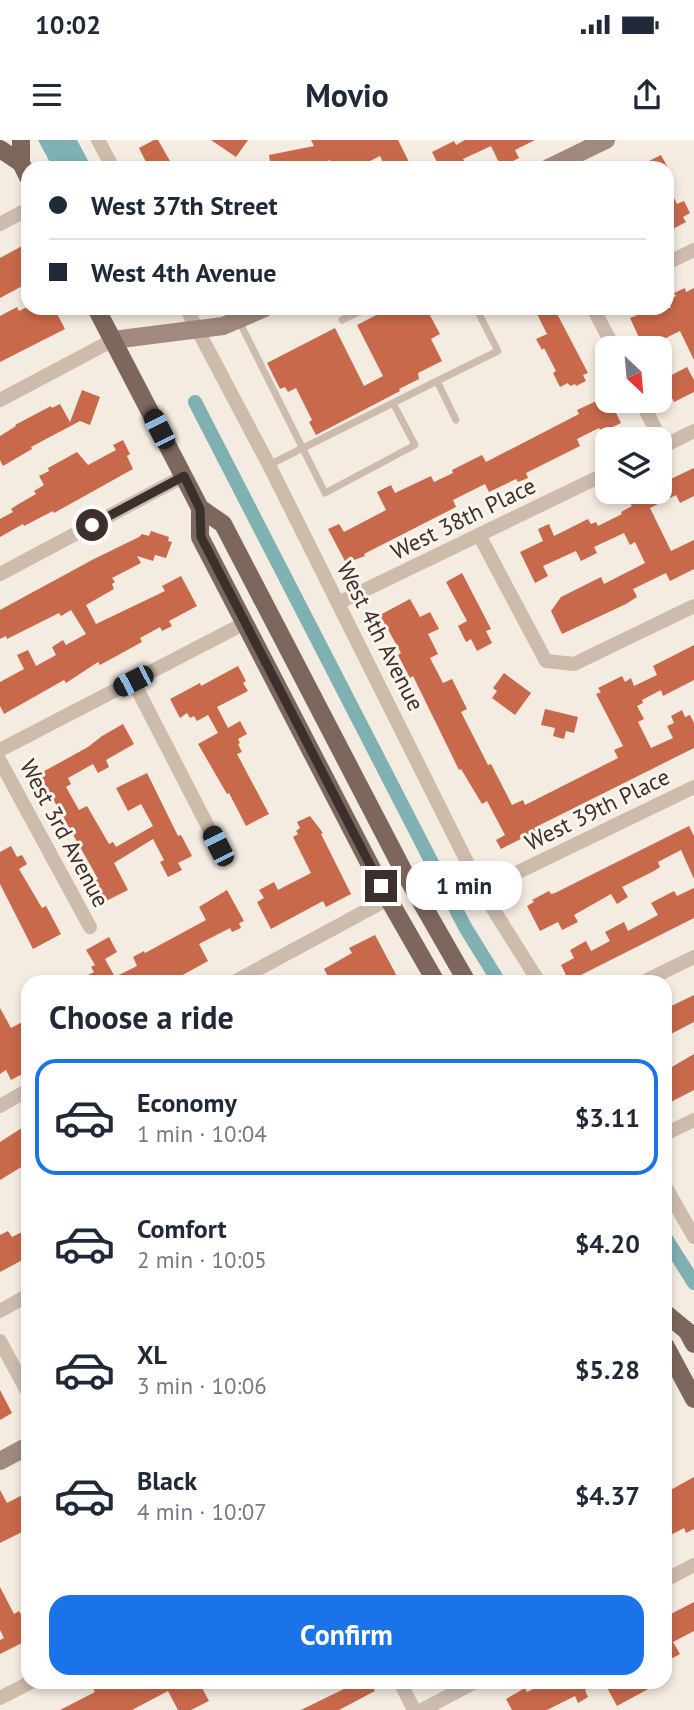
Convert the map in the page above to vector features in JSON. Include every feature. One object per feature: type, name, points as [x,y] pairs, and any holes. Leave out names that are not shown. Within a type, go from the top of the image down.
[{"type":"main road","points":[[21,140],[23,161]]},
{"type":"main road","points":[[0,149],[21,167]]},
{"type":"main road","points":[[100,315],[200,509],[201,537],[388,899],[432,975]]},
{"type":"main road","points":[[200,509],[223,524],[404,873],[463,975]]},
{"type":"main road","points":[[245,623],[257,620],[280,632]]},
{"type":"main road","points":[[672,1318],[687,1331],[694,1344]]},
{"type":"main road","points":[[672,1358],[694,1399]]},
{"type":"street","points":[[98,140],[109,161]]},
{"type":"street","points":[[562,161],[606,140]]},
{"type":"street","points":[[0,224],[21,213]]},
{"type":"street","points":[[674,260],[694,250]]},
{"type":"street","name":"West 4th Avenue","points":[[190,315],[269,466],[481,890],[535,975]]},
{"type":"street","points":[[0,400],[113,340],[223,326],[249,315]]},
{"type":"street","points":[[597,315],[608,336]]},
{"type":"street","points":[[672,442],[694,431]]},
{"type":"street","points":[[0,574],[184,476]]},
{"type":"street","name":"West 38th Place","points":[[338,603],[595,479]]},
{"type":"street","points":[[479,535],[546,661],[574,664],[694,606]]},
{"type":"street","points":[[0,750],[245,623]]},
{"type":"street","points":[[133,681],[218,846]]},
{"type":"street","name":"West 3rd Avenue","points":[[0,761],[90,927]]},
{"type":"street","name":"West 39th Place","points":[[481,890],[694,787]]},
{"type":"street","points":[[247,975],[388,899]]},
{"type":"street","points":[[657,975],[694,957]]},
{"type":"street","points":[[0,1105],[21,1094]]},
{"type":"street","points":[[672,1131],[694,1121]]},
{"type":"street","points":[[672,1198],[694,1237]]},
{"type":"street","points":[[0,1311],[21,1300]]},
{"type":"street","points":[[0,1340],[21,1380]]},
{"type":"street","points":[[0,1461],[21,1450]]},
{"type":"street","points":[[672,1576],[694,1564]]},
{"type":"street","points":[[0,1698],[21,1687]]},
{"type":"street","points":[[404,1689],[414,1710]]},
{"type":"street","points":[[422,1710],[462,1689]]},
{"type":"lane","points":[[342,320],[352,315]]},
{"type":"lane","points":[[269,466],[498,351],[480,315]]},
{"type":"lane","points":[[238,320],[325,493],[415,445],[393,403]]},
{"type":"lane","points":[[437,382],[456,420]]},
{"type":"water","points":[[38,140],[77,140],[88,161],[49,161]]},
{"type":"building","points":[[158,140],[170,161],[146,161],[139,148]]},
{"type":"building","points":[[211,140],[248,140],[236,157]]},
{"type":"building","points":[[311,140],[398,140],[408,161],[382,161],[380,156],[370,161],[270,161],[269,155],[314,146]]},
{"type":"building","points":[[465,140],[535,140],[515,150],[519,158],[513,161],[498,161],[491,146],[463,159],[464,161],[436,161],[432,152],[454,141],[456,145]]},
{"type":"building","points":[[661,155],[664,161],[649,161]]},
{"type":"building","points":[[674,198],[677,204],[684,201],[690,213],[683,217],[686,222],[674,228]]},
{"type":"building","points":[[21,247],[21,287],[0,298],[0,258]]},
{"type":"building","points":[[685,288],[686,292],[694,288],[694,360],[680,331],[670,336],[638,336],[630,318],[637,315],[674,315],[674,293]]},
{"type":"building","points":[[17,307],[21,310],[21,315],[58,315],[65,329],[0,362],[0,316]]},
{"type":"building","points":[[376,315],[430,315],[440,334],[431,339],[442,361],[418,373],[419,379],[399,389],[400,391],[316,435],[309,422],[312,420],[296,388],[288,392],[285,387],[280,389],[267,363],[335,328],[364,386],[383,376],[357,325]]},
{"type":"building","points":[[538,315],[558,315],[588,373],[583,375],[586,381],[576,386],[570,386],[568,383],[560,387],[553,373],[556,371],[536,339],[547,334]]},
{"type":"building","points":[[687,367],[694,380],[694,392],[674,402],[672,375]]},
{"type":"building","points":[[82,390],[100,397],[90,425],[80,421],[31,447],[32,449],[3,466],[0,460],[0,436],[15,425],[60,404],[70,422]]},
{"type":"building","points":[[595,402],[595,413],[616,413],[621,423],[613,427],[595,427],[595,430],[577,439],[580,446],[526,473],[528,478],[518,482],[516,479],[489,492],[485,484],[453,500],[456,507],[364,554],[365,556],[346,563],[328,529],[339,524],[344,532],[386,510],[377,492],[391,485],[395,493],[431,476],[434,482],[482,455],[486,462],[579,414],[577,410]]},
{"type":"building","points":[[123,440],[133,469],[54,513],[53,511],[24,526],[23,524],[0,537],[0,519],[36,494],[34,491],[44,485],[39,476],[49,471],[48,468],[77,452],[88,465],[116,450],[113,445]]},
{"type":"building","points":[[694,468],[694,496],[680,503],[676,495],[672,497],[672,478]]},
{"type":"building","points":[[631,504],[658,504],[650,508],[671,551],[694,540],[694,569],[670,581],[666,573],[633,589],[637,597],[626,604],[562,634],[551,611],[561,597],[601,577],[604,584],[645,563],[635,542],[630,545],[624,533],[594,547],[597,553],[581,561],[576,551],[543,566],[548,576],[535,583],[520,552],[543,541],[538,529],[549,524],[554,536],[588,519],[591,524],[596,522],[598,526],[632,506]]},
{"type":"building","points":[[151,531],[169,537],[168,541],[172,542],[166,558],[155,555],[153,561],[137,556],[141,563],[112,578],[115,582],[112,584],[114,589],[86,605],[96,624],[165,591],[162,586],[181,576],[197,606],[169,621],[172,626],[162,631],[160,627],[140,638],[142,642],[100,665],[98,662],[66,683],[64,680],[4,714],[0,706],[0,682],[24,669],[17,655],[28,650],[36,666],[56,655],[52,647],[63,640],[66,645],[86,634],[71,610],[61,616],[59,613],[7,639],[6,636],[0,639],[0,610],[142,534],[149,536]]},
{"type":"building","points":[[462,573],[491,629],[486,631],[492,643],[477,651],[471,639],[466,642],[458,626],[467,621],[446,582]]},
{"type":"building","points":[[410,599],[420,617],[430,612],[439,629],[428,634],[438,654],[430,658],[443,683],[452,679],[467,709],[461,712],[512,805],[523,800],[525,805],[618,758],[614,750],[623,746],[596,694],[601,692],[598,688],[622,676],[625,682],[631,678],[634,686],[657,675],[653,666],[694,645],[694,680],[663,696],[661,690],[642,700],[643,703],[637,706],[644,719],[638,722],[651,748],[673,738],[667,726],[674,723],[671,716],[682,710],[685,717],[690,715],[694,723],[694,748],[534,828],[536,831],[501,849],[496,840],[505,835],[487,801],[482,804],[461,769],[459,770],[413,676],[410,678],[398,655],[401,653],[380,615]]},
{"type":"building","points":[[238,666],[248,691],[217,707],[228,728],[240,721],[247,734],[238,739],[242,752],[237,754],[269,814],[246,826],[198,744],[218,733],[208,715],[197,721],[187,713],[180,718],[170,699]]},
{"type":"building","points":[[504,673],[531,693],[515,715],[492,698],[497,691],[493,688]]},
{"type":"building","points":[[545,709],[578,717],[574,733],[566,731],[564,739],[553,736],[555,728],[541,725]]},
{"type":"building","points":[[123,724],[134,744],[106,760],[109,767],[98,773],[93,764],[68,778],[71,784],[66,787],[79,810],[87,806],[109,844],[113,842],[116,847],[153,826],[141,804],[128,811],[116,788],[147,773],[178,836],[181,835],[192,856],[178,863],[182,870],[168,877],[160,862],[164,860],[153,839],[114,863],[128,890],[106,901],[95,881],[98,879],[39,774]]},
{"type":"building","points":[[310,816],[323,833],[321,834],[351,894],[326,907],[323,901],[271,929],[257,902],[264,898],[259,890],[274,882],[278,890],[311,873],[293,837],[298,834],[296,831],[300,828],[297,822]]},
{"type":"building","points":[[689,826],[694,836],[694,879],[681,850],[658,862],[660,867],[654,871],[622,887],[628,897],[617,904],[611,894],[574,915],[578,922],[562,930],[558,922],[540,931],[527,906],[534,902],[532,900],[549,891],[551,894],[555,893]]},
{"type":"building","points":[[11,846],[17,857],[22,855],[27,864],[19,869],[42,908],[46,906],[61,934],[33,949],[0,884],[0,852]]},
{"type":"building","points":[[694,888],[694,918],[581,975],[566,975],[561,965],[574,958],[570,950],[586,941],[591,951],[610,941],[605,932],[624,922],[628,931],[658,915],[651,903],[674,891],[677,896]]},
{"type":"building","points":[[227,890],[244,921],[239,923],[241,928],[232,932],[230,928],[199,944],[208,961],[183,975],[119,975],[137,966],[133,957],[206,920],[199,907]]},
{"type":"building","points":[[375,935],[396,975],[327,975],[324,969],[352,953],[349,948]]},
{"type":"building","points":[[109,937],[117,952],[105,959],[114,975],[88,975],[94,972],[91,967],[95,965],[86,950]]},
{"type":"building","points":[[694,995],[694,1022],[672,1033],[672,1006]]},
{"type":"building","points":[[0,1008],[11,1028],[21,1023],[21,1075],[11,1080],[6,1070],[0,1074]]},
{"type":"building","points":[[694,1054],[694,1090],[672,1101],[672,1067]]},
{"type":"building","points":[[21,1128],[21,1167],[0,1180],[0,1142]]},
{"type":"building","points":[[8,1231],[12,1237],[21,1232],[21,1261],[0,1272],[0,1235]]},
{"type":"building","points":[[0,1390],[12,1413],[0,1420]]},
{"type":"building","points":[[694,1477],[694,1529],[686,1533],[684,1528],[672,1534],[672,1489]]},
{"type":"building","points":[[0,1490],[7,1503],[21,1496],[21,1532],[0,1543]]},
{"type":"building","points":[[0,1587],[14,1614],[19,1611],[21,1615],[21,1644],[0,1654],[0,1640],[4,1638],[0,1630]]},
{"type":"building","points":[[694,1602],[694,1631],[673,1642],[680,1654],[672,1658],[672,1613]]},
{"type":"building","points":[[94,1689],[203,1689],[209,1701],[191,1710],[178,1710],[168,1691],[132,1710],[60,1710],[95,1692]]},
{"type":"building","points":[[344,1689],[375,1691],[339,1710],[301,1710]]},
{"type":"building","points":[[523,1689],[527,1692],[533,1689],[587,1689],[588,1697],[578,1703],[575,1696],[547,1710],[512,1710],[506,1699]]},
{"type":"building","points":[[608,1689],[648,1689],[617,1706]]},
{"type":"waterway","points":[[195,402],[465,927],[495,975]]},
{"type":"waterway","points":[[672,1248],[694,1283]]},
{"type":"route","points":[[92,525],[184,476],[200,509],[201,537],[381,886]]}]
